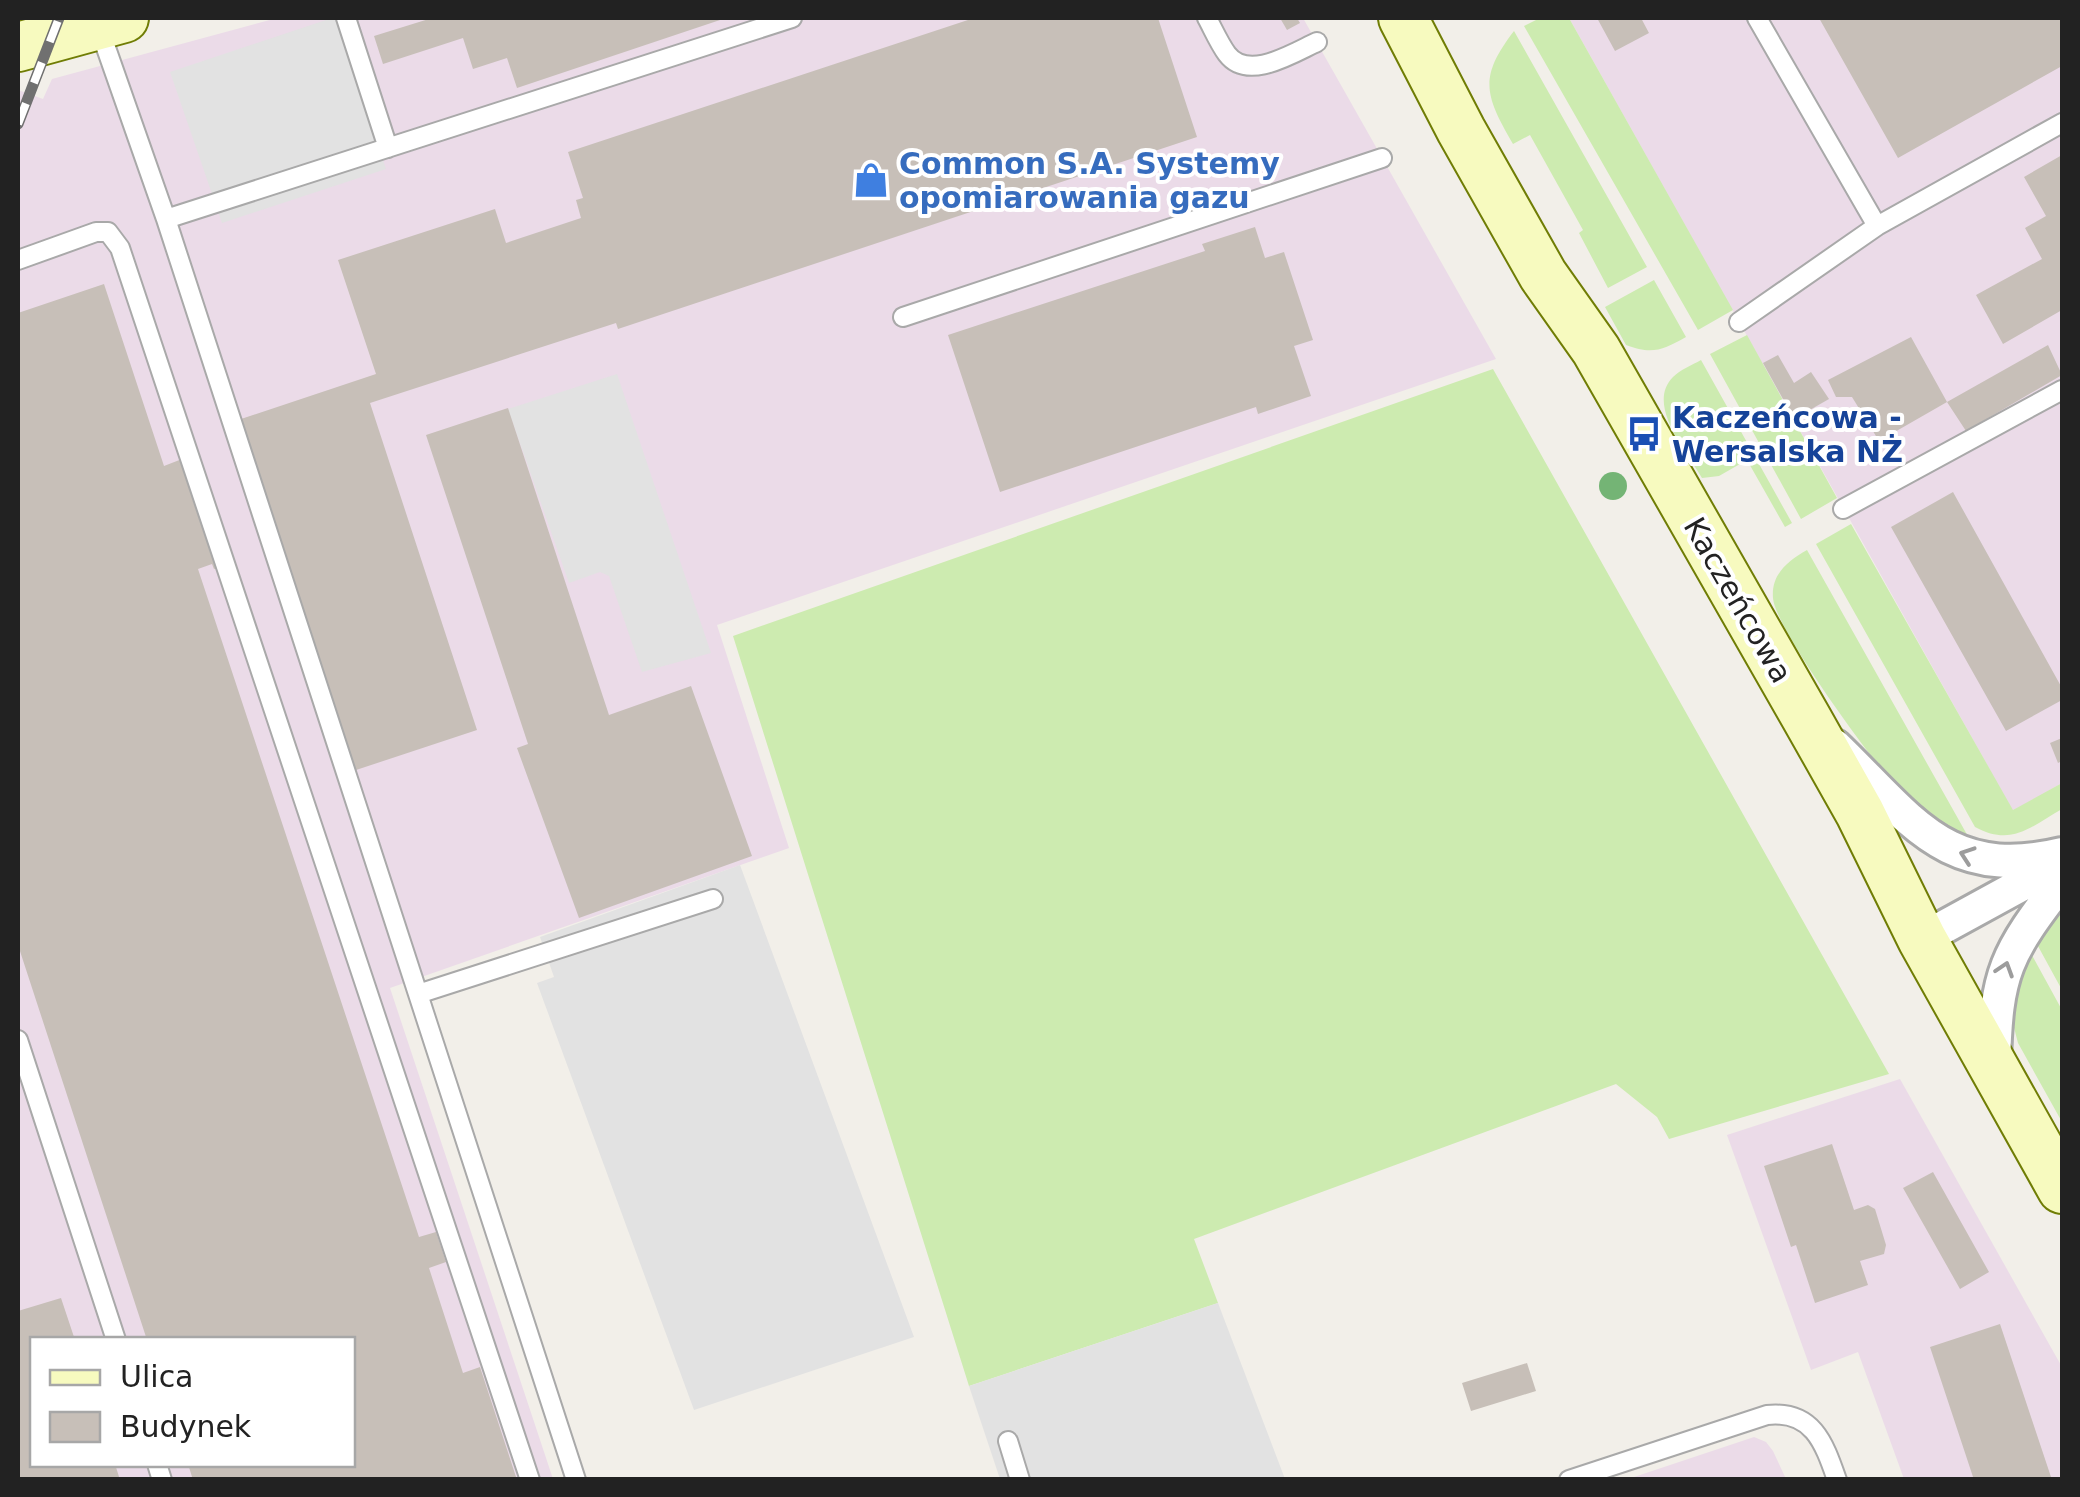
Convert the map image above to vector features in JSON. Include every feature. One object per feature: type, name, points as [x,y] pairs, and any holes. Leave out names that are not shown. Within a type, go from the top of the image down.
[{"type":"street","name":"Kaczeńcowa","points":[[1403,18],[1543,275],[1596,350],[1860,813],[1922,939],[2062,1188]]},
{"type":"street","points":[[18,47],[111,21]]},
{"type":"street","points":[[1807,719],[1914,822],[1959,854],[1988,862],[2030,862],[2062,854]]},
{"type":"street","points":[[1922,939],[2062,862]]},
{"type":"street","points":[[1994,1065],[1999,988],[2009,955],[2062,881]]},
{"type":"lane","points":[[346,18],[388,148]]},
{"type":"lane","points":[[166,220],[792,18]]},
{"type":"lane","points":[[1207,18],[1229,58],[1244,65],[1261,66],[1317,42]]},
{"type":"lane","points":[[1757,18],[1877,226]]},
{"type":"lane","points":[[111,21],[166,220],[576,1480]]},
{"type":"lane","points":[[1739,322],[1877,226],[2062,123]]},
{"type":"lane","points":[[902,318],[1382,158]]},
{"type":"lane","points":[[18,260],[96,232],[108,232],[120,248],[530,1480]]},
{"type":"lane","points":[[1843,509],[2062,390]]},
{"type":"lane","points":[[418,994],[712,899]]},
{"type":"lane","points":[[18,1040],[25,1087],[115,1337]]},
{"type":"lane","points":[[1569,1480],[1767,1415],[1782,1414],[1816,1431],[1837,1480]]},
{"type":"lane","points":[[1008,1441],[1020,1480]]},
{"type":"shaded area","points":[[277,18],[1303,18],[1496,359],[717,625],[789,848],[390,988],[553,1479],[18,1479],[18,90],[43,99],[52,79]]},
{"type":"shaded area","points":[[336,18],[386,169],[222,223],[170,72]]},
{"type":"shaded area","points":[[1569,18],[2062,18],[2062,783],[2013,811]]},
{"type":"shaded area","points":[[617,374],[711,653],[642,672],[609,576],[600,572],[569,583],[508,409]]},
{"type":"shaded area","points":[[740,865],[914,1337],[694,1410],[537,983],[554,977],[540,937]]},
{"type":"shaded area","points":[[1900,1079],[2062,1367],[2062,1479],[1904,1479],[1858,1352],[1811,1370],[1727,1135]]},
{"type":"shaded area","points":[[1218,1303],[1285,1479],[1000,1479],[969,1386]]},
{"type":"shaded area","points":[[1754,1437],[1766,1442],[1773,1451],[1786,1479],[1628,1479]]},
{"type":"green space","points":[[1540,18],[1569,18],[1733,310],[1698,330],[1524,26]]},
{"type":"green space","points":[[1514,31],[1647,267],[1608,288],[1579,233],[1583,230],[1530,135],[1513,144],[1496,112],[1490,74]]},
{"type":"green space","points":[[1654,280],[1686,337],[1657,350],[1643,350],[1626,345],[1605,307]]},
{"type":"green space","points":[[1747,335],[1837,498],[1801,519],[1710,354]]},
{"type":"green space","points":[[1701,360],[1792,523],[1785,527],[1747,460],[1719,476],[1702,478],[1672,429],[1666,415],[1666,388],[1676,374]]},
{"type":"green space","points":[[1493,369],[1889,1074],[1669,1139],[1657,1117],[1616,1084],[1194,1239],[1218,1303],[969,1386],[733,636]]},
{"type":"green space","points":[[1851,524],[2013,810],[2062,783],[2062,809],[2010,835],[1975,827],[1816,544]]},
{"type":"green space","points":[[1807,550],[1974,847],[1905,797],[1852,731],[1791,639],[1778,614],[1773,589],[1782,569]]},
{"type":"green space","points":[[2062,904],[2062,990],[2033,937]]},
{"type":"green space","points":[[2027,946],[2062,1010],[2062,1122],[2018,1043],[2011,1016]]},
{"type":"building","points":[[432,18],[726,18],[517,88],[507,58],[473,69],[463,38],[383,64],[374,36]]},
{"type":"building","points":[[974,18],[1158,18],[1197,137],[618,329],[616,323],[370,403],[477,730],[350,772],[235,421],[376,374],[338,260],[495,209],[506,243],[581,218],[576,200],[583,198],[568,152]]},
{"type":"building","points":[[1280,18],[1297,18],[1300,23],[1287,30]]},
{"type":"building","points":[[1597,18],[1641,18],[1649,33],[1615,51]]},
{"type":"building","points":[[1819,18],[2062,18],[2062,66],[1898,158]]},
{"type":"building","points":[[2062,155],[2062,310],[2003,344],[1976,295],[2042,259],[2025,228],[2046,216],[2024,177]]},
{"type":"building","points":[[1255,227],[1265,258],[1284,252],[1313,340],[1294,346],[1311,396],[1258,414],[1256,407],[1000,492],[948,335],[1205,251],[1202,244]]},
{"type":"building","points":[[104,284],[164,466],[182,459],[218,568],[214,569],[212,564],[198,569],[419,1237],[436,1232],[446,1262],[429,1268],[463,1373],[480,1367],[517,1480],[193,1480],[189,1467],[355,1467],[355,1337],[146,1337],[18,945],[18,313]]},
{"type":"building","points":[[1911,337],[1947,402],[1879,441],[1852,397],[1836,397],[1828,380]]},
{"type":"building","points":[[2048,345],[2062,375],[1966,431],[1947,402]]},
{"type":"building","points":[[1778,355],[1794,383],[1811,372],[1829,399],[1794,419],[1763,363]]},
{"type":"building","points":[[508,408],[609,715],[691,686],[752,856],[579,918],[517,748],[528,744],[426,435]]},
{"type":"building","points":[[1953,492],[2062,688],[2062,700],[2006,731],[1891,527]]},
{"type":"building","points":[[2062,738],[2062,761],[2058,763],[2050,743]]},
{"type":"building","points":[[1832,1144],[1854,1210],[1868,1205],[1875,1209],[1886,1245],[1884,1254],[1860,1261],[1868,1285],[1815,1303],[1764,1166]]},
{"type":"building","points":[[1933,1172],[1989,1272],[1960,1289],[1903,1188]]},
{"type":"building","points":[[61,1298],[74,1337],[30,1337],[30,1467],[116,1467],[120,1480],[18,1480],[18,1311]]},
{"type":"building","points":[[2000,1324],[2052,1480],[1974,1480],[1930,1347]]},
{"type":"building","points":[[1527,1363],[1536,1391],[1471,1411],[1462,1383]]},
{"type":"railway","points":[[18,124],[59,18]]},
{"type":"place","name":"Common S.A. Systemy opomiarowania gazu","points":[[871,180]]},
{"type":"place","name":"Kaczeńcowa - Wersalska NŻ","points":[[1644,434]]}]
